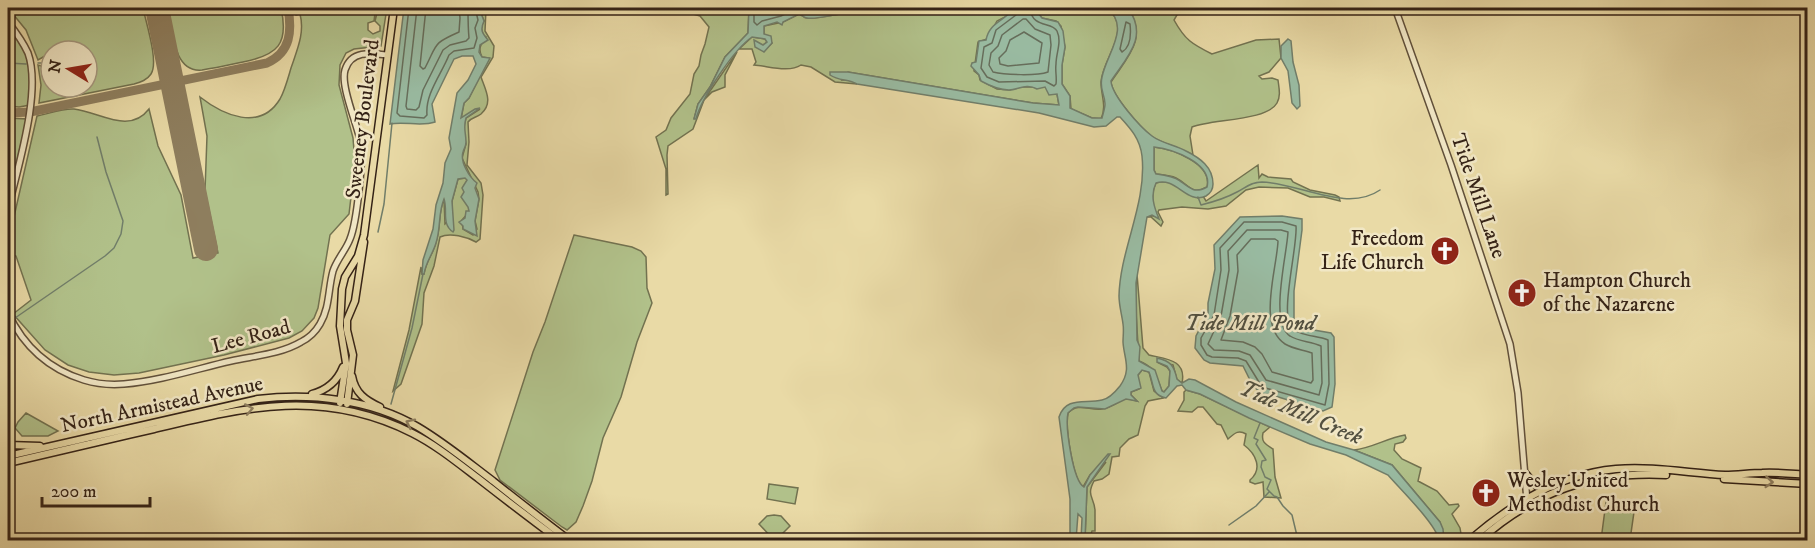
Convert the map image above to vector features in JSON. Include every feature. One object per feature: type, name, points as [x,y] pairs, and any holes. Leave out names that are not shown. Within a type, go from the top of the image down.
[{"type":"main road","name":"Sweeney Boulevard","points":[[344,409],[345,355],[340,326],[343,283],[358,256],[364,235],[394,8]]},
{"type":"main road","name":"Sweeney Boulevard","points":[[343,401],[353,355],[346,323],[355,301],[358,269],[365,248],[364,235]]},
{"type":"main road","points":[[300,396],[320,392],[333,383],[343,369],[345,355]]},
{"type":"main road","points":[[351,372],[354,386],[360,395],[393,415]]},
{"type":"main road","name":"North Armistead Avenue","points":[[8,456],[258,399],[300,396],[343,401],[376,409],[418,427],[444,444],[569,540]]},
{"type":"main road","name":"North Armistead Avenue","points":[[8,463],[178,423],[259,407],[295,405],[344,409],[408,431],[442,451],[559,540]]},
{"type":"main road","points":[[360,413],[373,413],[376,409]]},
{"type":"main road","points":[[8,445],[58,445]]},
{"type":"main road","points":[[1470,540],[1503,513],[1550,486],[1616,469],[1728,475],[1763,473],[1808,475]]},
{"type":"main road","points":[[1526,474],[1535,485],[1550,486]]},
{"type":"main road","points":[[1480,540],[1527,505],[1570,486],[1598,479],[1629,474],[1808,484]]},
{"type":"street","name":"Tide Mill Lane","points":[[1395,8],[1451,165],[1510,344],[1516,377],[1527,505]]},
{"type":"street","points":[[8,22],[28,53],[33,81],[30,112],[8,210]]},
{"type":"street","name":"Lee Road","points":[[8,313],[22,338],[32,350],[51,365],[82,380],[110,384],[143,381],[288,348],[311,336],[320,325],[326,310],[333,271],[349,242],[354,222],[362,152],[344,72],[349,62],[357,55],[367,52],[387,55]]},
{"type":"street","points":[[1804,540],[1808,535]]},
{"type":"shaded area","points":[[8,8],[143,8],[153,52],[153,68],[148,78],[144,80],[99,91],[99,39],[39,39],[38,60],[26,30]]},
{"type":"shaded area","points":[[168,8],[281,8],[282,39],[273,51],[265,56],[202,70],[192,69],[179,57]]},
{"type":"shaded area","points":[[294,8],[370,8],[375,13],[374,21],[368,23],[368,30],[373,34],[380,31],[380,26],[375,21],[377,13],[386,14],[381,46],[354,49],[346,53],[340,65],[339,85],[353,138],[355,163],[349,214],[330,235],[318,308],[314,318],[302,331],[289,338],[139,373],[114,375],[89,372],[68,365],[45,350],[13,314],[31,300],[16,256],[10,254],[8,243],[37,116],[74,109],[123,121],[141,117],[149,109],[158,146],[181,195],[193,258],[218,253],[205,191],[207,136],[200,97],[219,110],[241,117],[252,118],[272,109],[283,92],[300,41],[302,28],[300,14],[296,15]]},
{"type":"shaded area","points":[[479,8],[486,9],[485,31],[494,46],[493,57],[481,77],[487,96],[487,105],[481,114],[468,122],[467,165],[481,183],[483,195],[480,239],[476,242],[458,236],[440,237],[434,266],[424,293],[422,324],[401,384],[393,391],[409,330],[421,267],[422,274],[424,274],[438,237],[444,199],[445,224],[452,218],[452,201],[458,179],[466,178],[467,180],[469,212],[462,220],[463,229],[473,235],[477,229],[475,221],[478,192],[462,158],[466,144],[463,129],[466,118],[480,109],[461,119],[464,103],[469,98],[489,58],[482,57],[480,52],[486,37],[481,27],[484,21]]},
{"type":"shaded area","points":[[672,8],[749,8],[748,33],[725,57],[710,87],[698,104],[694,119],[701,104],[737,52],[725,75],[725,87],[712,92],[704,100],[693,129],[668,146],[668,194],[666,195],[666,169],[656,137],[666,130],[671,118],[690,94],[709,27],[700,16]]},
{"type":"shaded area","points":[[862,8],[1005,8],[1012,10],[1007,16],[997,21],[987,39],[978,42],[974,71],[979,75],[980,80],[997,89],[1045,87],[1057,94],[1059,105],[1033,103],[848,72],[842,80],[851,80],[857,84],[835,82],[811,67],[801,65],[785,69],[754,65],[756,62],[752,49],[739,49],[752,37],[765,39],[767,42],[763,45],[765,50],[772,43],[764,35],[764,26],[783,22],[799,14],[806,18],[818,18]]},
{"type":"shaded area","points":[[1034,8],[1107,8],[1115,16],[1118,25],[1117,34],[1101,82],[1104,105],[1101,119],[1092,118],[1071,109],[1070,96],[1062,84],[1065,47],[1061,26],[1056,21],[1042,18]]},
{"type":"shaded area","points":[[1128,8],[1181,8],[1174,20],[1178,27],[1190,41],[1212,54],[1256,40],[1279,39],[1281,58],[1269,72],[1259,76],[1262,79],[1278,80],[1277,103],[1262,113],[1192,127],[1190,136],[1193,155],[1154,138],[1128,112],[1116,95],[1111,82],[1129,55],[1136,38],[1134,19]]},
{"type":"shaded area","points":[[8,22],[28,61],[30,105],[8,106]]},
{"type":"shaded area","points":[[39,99],[59,99],[39,103]]},
{"type":"shaded area","points":[[8,118],[27,119],[8,194]]},
{"type":"shaded area","points":[[1154,147],[1180,154],[1198,164],[1207,178],[1207,187],[1194,190],[1176,178],[1156,174]]},
{"type":"shaded area","points":[[1258,165],[1259,178],[1262,174],[1268,177],[1291,179],[1310,190],[1335,195],[1340,201],[1324,197],[1310,197],[1288,188],[1259,187],[1246,190],[1226,206],[1208,209],[1182,207],[1159,210],[1163,222],[1161,226],[1151,217],[1147,217],[1148,215],[1158,217],[1153,200],[1156,183],[1172,183],[1198,198],[1203,196],[1206,201]]},
{"type":"shaded area","points":[[574,235],[632,247],[641,251],[646,257],[647,288],[652,303],[637,342],[621,397],[603,438],[583,506],[576,522],[567,530],[500,480],[495,470]]},
{"type":"shaded area","points":[[1137,274],[1143,348],[1149,355],[1173,361],[1181,369],[1183,375],[1182,383],[1177,380],[1173,365],[1157,362],[1170,371],[1169,386],[1164,392],[1152,369],[1139,361],[1135,296]]},
{"type":"shaded area","points":[[1142,370],[1149,372],[1154,391],[1163,398],[1148,401],[1138,435],[1129,439],[1120,448],[1119,456],[1112,457],[1109,474],[1094,481],[1091,493],[1095,510],[1095,531],[1092,531],[1089,540],[1085,540],[1087,487],[1106,462],[1090,475],[1083,487],[1076,474],[1071,453],[1068,413],[1080,407],[1105,408],[1126,398],[1137,401],[1131,392],[1139,389],[1138,375]]},
{"type":"shaded area","points":[[1186,390],[1200,394],[1270,427],[1263,433],[1263,441],[1273,449],[1275,477],[1281,498],[1264,497],[1263,482],[1255,484],[1250,482],[1257,466],[1255,457],[1244,445],[1246,434],[1238,432],[1228,439],[1221,425],[1217,424],[1203,407],[1198,407],[1192,412],[1178,411]]},
{"type":"shaded area","points":[[26,413],[58,431],[48,436],[22,436],[15,428]]},
{"type":"shaded area","points":[[1405,435],[1403,442],[1395,444],[1394,450],[1402,459],[1421,468],[1418,481],[1437,491],[1449,505],[1458,504],[1459,506],[1452,514],[1460,528],[1462,540],[1444,540],[1440,522],[1392,465],[1354,450]]},
{"type":"shaded area","points":[[769,484],[798,488],[795,504],[767,499]]},
{"type":"shaded area","points":[[1606,502],[1635,505],[1630,540],[1601,540]]},
{"type":"shaded area","points":[[767,516],[781,516],[790,526],[777,539],[773,539],[759,524]]},
{"type":"water","points":[[404,8],[479,8],[484,21],[482,31],[488,40],[480,45],[479,52],[482,57],[490,58],[469,98],[464,103],[461,118],[480,108],[466,118],[466,144],[462,156],[466,169],[477,183],[475,188],[479,199],[475,221],[477,236],[463,229],[459,222],[465,218],[466,211],[469,211],[461,197],[464,192],[462,188],[467,180],[458,179],[452,201],[454,230],[453,232],[447,225],[444,199],[438,237],[424,274],[422,274],[423,260],[433,229],[445,163],[451,149],[449,138],[457,93],[468,80],[476,64],[473,56],[454,59],[432,104],[435,122],[390,124]]},
{"type":"water","points":[[749,8],[862,8],[818,18],[806,18],[799,14],[783,22],[782,25],[777,22],[764,26],[764,34],[771,36],[772,43],[764,52],[755,47],[754,40],[763,45],[767,42],[765,39],[752,37],[745,43],[719,75],[694,119],[698,104],[710,87],[725,57],[748,33]]},
{"type":"water","points":[[1005,8],[1034,8],[1042,18],[1058,22],[1063,31],[1065,47],[1062,84],[1070,96],[1070,108],[1092,118],[1102,118],[1105,104],[1101,85],[1102,77],[1117,32],[1114,15],[1107,8],[1128,8],[1134,18],[1136,38],[1129,55],[1111,81],[1116,95],[1134,119],[1152,136],[1196,157],[1211,173],[1212,189],[1209,194],[1199,198],[1187,194],[1170,183],[1156,183],[1153,196],[1159,219],[1152,215],[1147,217],[1136,283],[1137,340],[1140,347],[1139,361],[1155,370],[1162,391],[1164,392],[1169,386],[1170,371],[1167,366],[1157,362],[1157,358],[1171,365],[1177,379],[1182,383],[1189,379],[1195,380],[1236,402],[1326,442],[1392,465],[1440,522],[1444,540],[1439,540],[1425,516],[1388,475],[1346,455],[1310,444],[1249,418],[1200,394],[1186,390],[1182,385],[1177,386],[1166,398],[1161,397],[1155,392],[1149,372],[1142,370],[1138,375],[1141,388],[1131,392],[1137,401],[1126,399],[1105,409],[1078,407],[1068,413],[1071,453],[1076,475],[1084,487],[1090,475],[1110,454],[1087,487],[1085,540],[1081,540],[1082,518],[1078,514],[1076,540],[1070,540],[1070,499],[1059,417],[1062,410],[1071,403],[1107,398],[1120,386],[1126,374],[1119,296],[1120,278],[1141,192],[1142,156],[1137,139],[1120,117],[1106,126],[1094,127],[1039,113],[857,84],[830,75],[830,72],[848,72],[1033,103],[1059,105],[1057,94],[1049,95],[1045,87],[1009,90],[998,88],[981,81],[971,66],[976,62],[979,41],[986,40],[990,30],[1012,10]],"holes":[[[1154,147],[1180,154],[1198,164],[1207,178],[1207,187],[1196,190],[1174,178],[1156,174]]]},
{"type":"water","points":[[1288,39],[1291,41],[1299,85],[1300,106],[1297,109],[1292,103],[1288,71],[1281,58],[1281,46]]},
{"type":"water","name":"Tide Mill Pond","points":[[1282,216],[1302,219],[1294,291],[1294,322],[1308,329],[1331,333],[1334,337],[1335,384],[1332,407],[1323,411],[1272,395],[1261,394],[1252,384],[1243,366],[1210,363],[1204,360],[1195,348],[1196,336],[1208,313],[1215,269],[1214,245],[1240,217]]},
{"type":"waterway","points":[[8,63],[26,64]]},
{"type":"waterway","points":[[378,232],[384,204],[392,123]]},
{"type":"waterway","points":[[15,318],[105,256],[114,248],[121,234],[123,221],[97,137]]},
{"type":"waterway","points":[[1198,197],[1201,205],[1258,182],[1353,199],[1380,190]]},
{"type":"waterway","points":[[391,404],[412,328],[423,274]]},
{"type":"waterway","points":[[8,338],[12,331]]},
{"type":"waterway","points":[[1260,423],[1254,438],[1258,440],[1256,444],[1266,460],[1262,461],[1261,467],[1265,477],[1271,480],[1267,489],[1292,515],[1298,540]]},
{"type":"waterway","points":[[1229,525],[1256,506],[1269,492]]},
{"type":"taxiway","points":[[8,113],[30,112],[267,63],[281,53],[288,40],[290,25],[288,8]]},
{"type":"runway","points":[[157,8],[206,249]]},
{"type":"place","name":"Freedom Life Church","points":[[1445,251]]},
{"type":"place","name":"Hampton Church of the Nazarene","points":[[1522,293]]},
{"type":"place","name":"Wesley United Methodist Church","points":[[1486,493]]},
{"type":"water label","name":"Tide Mill Creek","points":[[1301,413]]}]
